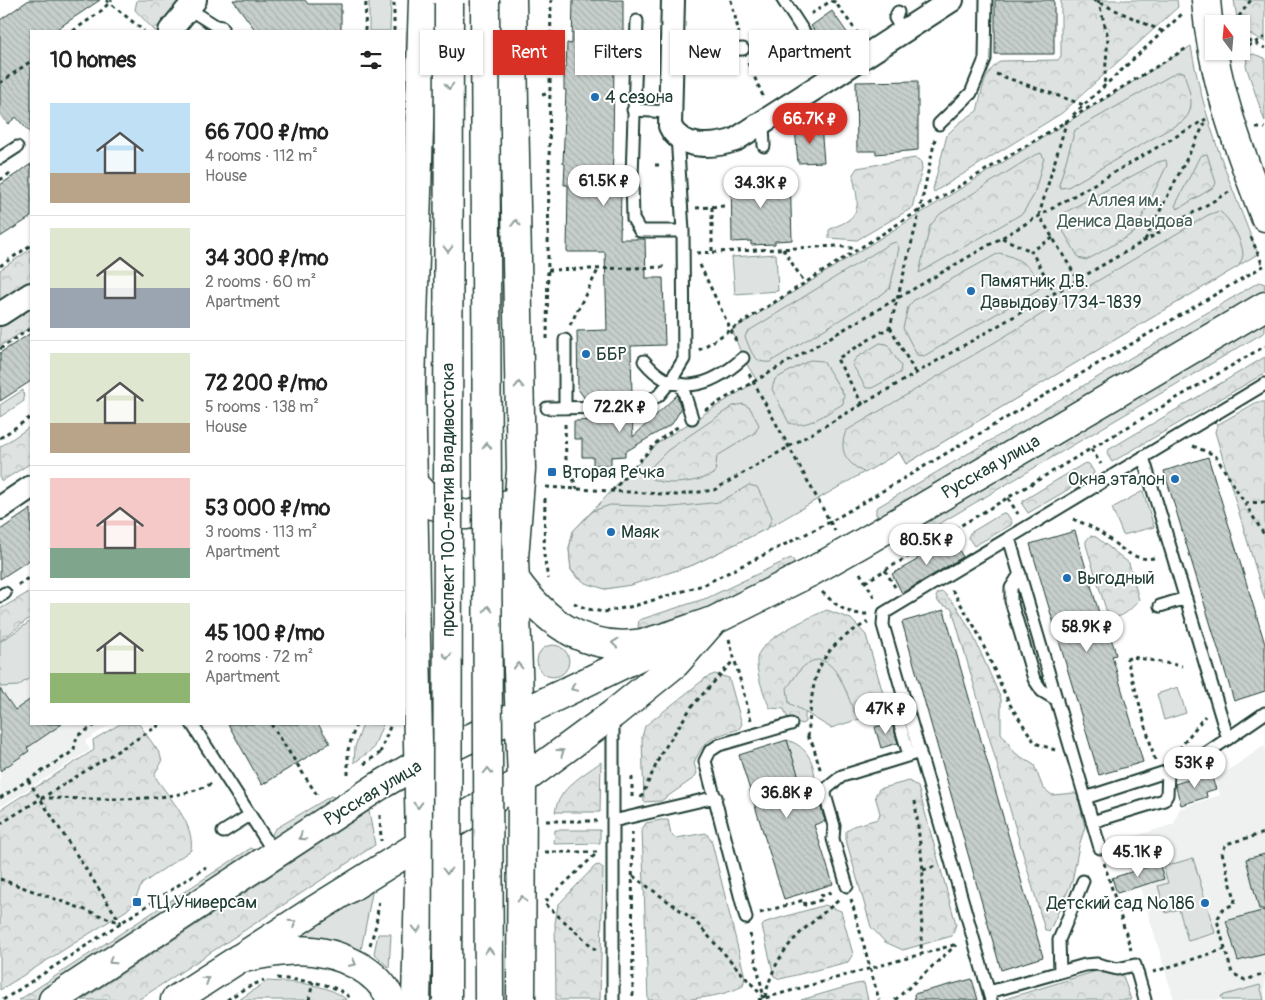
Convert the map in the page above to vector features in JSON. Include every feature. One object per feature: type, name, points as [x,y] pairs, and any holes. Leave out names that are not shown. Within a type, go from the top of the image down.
[{"type":"main road","points":[[485,0],[489,1000]]},
{"type":"main road","points":[[512,0],[520,459],[514,558],[522,781],[522,1000]]},
{"type":"main road","points":[[416,1000],[420,845],[417,764],[411,331],[440,1]]},
{"type":"main road","name":"проспект 100-летия Владивостока","points":[[440,1],[447,1000]]},
{"type":"main road","points":[[1196,5],[1233,129],[1265,217]]},
{"type":"main road","name":"Русская улица","points":[[175,1000],[522,781],[613,714],[717,631],[809,573],[1265,306]]},
{"type":"main road","points":[[413,483],[433,505],[466,515],[496,509],[519,498]]},
{"type":"main road","points":[[515,580],[530,601],[552,622],[571,634],[600,642],[637,644],[717,631]]},
{"type":"main road","name":"Русская улица","points":[[53,1000],[379,786],[417,764],[520,715],[717,631]]},
{"type":"main road","points":[[238,959],[285,950],[310,950],[337,955],[363,968],[385,986],[391,1000]]},
{"type":"street","points":[[672,30],[673,0]]},
{"type":"street","points":[[869,53],[900,21],[952,0]]},
{"type":"street","points":[[171,30],[192,4]]},
{"type":"street","points":[[671,75],[670,126],[677,136],[691,144],[720,145],[735,140],[763,124],[835,75]]},
{"type":"street","points":[[0,314],[30,295]]},
{"type":"street","points":[[0,508],[30,488]]},
{"type":"lane","points":[[783,0],[804,30]]},
{"type":"lane","points":[[939,124],[971,93],[985,59],[986,0]]},
{"type":"lane","points":[[192,4],[216,26],[222,27]]},
{"type":"lane","points":[[637,20],[632,177],[635,225],[640,231],[683,231]]},
{"type":"lane","points":[[739,49],[743,49]]},
{"type":"lane","points":[[633,110],[669,112]]},
{"type":"lane","points":[[763,124],[764,146]]},
{"type":"lane","points":[[547,408],[623,407],[641,404],[658,396],[670,382],[684,359],[683,231],[680,208],[677,136]]},
{"type":"lane","points":[[0,158],[17,147]]},
{"type":"lane","points":[[564,408],[565,340]]},
{"type":"lane","points":[[644,361],[670,382],[682,386],[694,385],[727,372],[743,358]]},
{"type":"lane","points":[[1141,999],[1136,970],[1117,969],[1097,964],[1060,972],[990,996],[974,939],[914,754],[884,625],[884,613],[1265,384]]},
{"type":"lane","points":[[682,386],[692,418]]},
{"type":"lane","points":[[1144,457],[1228,739]]},
{"type":"lane","points":[[1009,538],[1100,848]]},
{"type":"lane","points":[[1020,574],[1011,588],[1011,601],[1032,671],[1042,691],[1057,700]]},
{"type":"lane","points":[[1160,606],[1186,598]]},
{"type":"lane","points":[[1085,798],[1163,773],[1201,757],[1265,713]]},
{"type":"lane","points":[[613,714],[613,1000]]},
{"type":"lane","points":[[746,918],[706,761],[710,751],[719,746],[792,724]]},
{"type":"lane","points":[[193,725],[275,854]]},
{"type":"lane","points":[[900,725],[914,754]]},
{"type":"lane","points":[[847,886],[833,839],[834,826],[825,795],[826,789],[842,776],[914,754]]},
{"type":"lane","points":[[1092,822],[1164,800],[1167,795],[1163,773]]},
{"type":"lane","points":[[613,821],[716,797]]},
{"type":"lane","points":[[223,832],[250,815]]},
{"type":"lane","points":[[1060,972],[1059,940],[1083,881]]},
{"type":"path","points":[[106,0],[143,30]]},
{"type":"path","points":[[365,30],[366,0]]},
{"type":"path","points":[[394,0],[394,30]]},
{"type":"path","points":[[547,340],[551,0]]},
{"type":"path","points":[[1093,0],[1099,1],[1164,32]]},
{"type":"path","points":[[1240,15],[1251,0]]},
{"type":"path","points":[[1099,1],[1108,37],[1104,87]]},
{"type":"path","points":[[74,30],[110,2]]},
{"type":"path","points":[[799,22],[825,4],[835,2],[872,51]]},
{"type":"path","points":[[1078,280],[1039,215],[1066,121],[1196,5]]},
{"type":"path","points":[[1250,45],[1265,37]]},
{"type":"path","points":[[1250,41],[1265,48]]},
{"type":"path","points":[[684,359],[920,210],[1191,46]]},
{"type":"path","points":[[0,83],[30,62]]},
{"type":"path","points":[[981,68],[1084,105]]},
{"type":"path","points":[[542,95],[550,93]]},
{"type":"path","points":[[611,491],[658,440],[692,418],[1208,118],[1145,241]]},
{"type":"path","points":[[863,405],[837,358],[890,328],[920,210],[939,124]]},
{"type":"path","points":[[546,486],[677,495],[714,490],[788,449],[1233,190]]},
{"type":"path","points":[[680,208],[724,206]]},
{"type":"path","points":[[712,207],[712,252]]},
{"type":"path","points":[[1001,238],[1031,251],[1055,293]]},
{"type":"path","points":[[1031,251],[1053,238]]},
{"type":"path","points":[[830,522],[752,382],[732,330],[694,253],[837,246],[857,250]]},
{"type":"path","points":[[0,266],[30,247]]},
{"type":"path","points":[[783,248],[804,282]]},
{"type":"path","points":[[568,600],[587,609],[604,612],[634,606],[703,585],[830,522],[1265,265]]},
{"type":"path","points":[[548,270],[683,266]]},
{"type":"path","points":[[565,340],[568,329],[598,270]]},
{"type":"path","points":[[890,328],[916,374]]},
{"type":"path","points":[[0,349],[30,329]]},
{"type":"path","points":[[866,582],[1265,346]]},
{"type":"path","points":[[0,438],[30,418]]},
{"type":"path","points":[[565,432],[566,460],[577,488]]},
{"type":"path","points":[[1180,435],[1195,448],[1215,455],[1265,536]]},
{"type":"path","points":[[546,477],[544,555],[546,575],[550,581]]},
{"type":"path","points":[[1245,503],[1265,502]]},
{"type":"path","points":[[1062,506],[1068,516],[1095,529],[1140,559],[1147,560],[1173,553]]},
{"type":"path","points":[[885,570],[890,578]]},
{"type":"path","points":[[943,578],[962,603],[1009,703],[1035,743],[1050,748],[1072,751]]},
{"type":"path","points":[[826,585],[818,589],[841,610],[859,614],[884,613]]},
{"type":"path","points":[[810,715],[813,682],[825,654],[851,631],[884,613]]},
{"type":"path","points":[[717,631],[727,635],[755,735]]},
{"type":"path","points":[[1163,773],[1127,660],[1133,657],[1182,666]]},
{"type":"path","points":[[632,816],[666,746],[692,706],[734,660]]},
{"type":"path","points":[[1163,773],[1216,701]]},
{"type":"path","points":[[792,724],[801,728],[808,737],[826,789]]},
{"type":"path","points":[[0,798],[70,754],[74,749],[78,736],[95,725]]},
{"type":"path","points":[[0,824],[159,725]]},
{"type":"path","points":[[272,725],[317,795]]},
{"type":"path","points":[[348,775],[348,750],[356,725]]},
{"type":"path","points":[[380,753],[391,725]]},
{"type":"path","points":[[631,771],[634,1000]]},
{"type":"path","points":[[40,798],[173,797],[199,791],[225,775]]},
{"type":"path","points":[[28,780],[121,923]]},
{"type":"path","points":[[914,794],[924,870],[921,954]]},
{"type":"path","points":[[544,812],[544,829]]},
{"type":"path","points":[[544,821],[613,821]]},
{"type":"path","points":[[1265,833],[1226,844],[1222,853],[1235,899],[1234,904],[1223,909],[1217,920],[1232,973],[1245,980],[1265,974]]},
{"type":"path","points":[[544,844],[544,861]]},
{"type":"path","points":[[1100,848],[1136,970],[1225,949]]},
{"type":"path","points":[[544,852],[613,852]]},
{"type":"path","points":[[544,903],[598,852]]},
{"type":"path","points":[[3,1000],[212,864]]},
{"type":"path","points":[[633,876],[694,920],[765,999]]},
{"type":"path","points":[[0,879],[121,923]]},
{"type":"path","points":[[765,999],[746,918],[804,900],[805,905],[821,900],[820,896],[847,886]]},
{"type":"path","points":[[765,999],[770,977],[778,958],[800,933],[841,898],[847,886]]},
{"type":"path","points":[[544,894],[544,913]]},
{"type":"path","points":[[544,903],[613,966]]},
{"type":"path","points":[[852,906],[879,1000]]},
{"type":"path","points":[[758,1000],[974,939]]},
{"type":"path","points":[[895,1000],[957,944]]},
{"type":"path","points":[[227,1000],[244,988],[270,978],[314,982],[339,991],[352,1000]]},
{"type":"path","points":[[309,1000],[314,982]]},
{"type":"shaded area","points":[[30,624],[30,725],[109,725],[85,741],[90,750],[0,807],[0,643]]},
{"type":"shaded area","name":"Детский сад №186","points":[[1265,745],[1265,1000],[1174,1000],[1126,839],[1174,824],[1179,809],[1220,795],[1216,779]]},
{"type":"green space","points":[[137,0],[187,0],[160,30],[154,30],[135,10]]},
{"type":"green space","points":[[369,0],[391,0],[390,30],[369,30]]},
{"type":"green space","points":[[1061,0],[1177,0],[1178,7],[1062,113],[934,192],[933,189],[947,135],[959,123],[977,111],[984,83],[990,71],[1001,61],[1058,60],[1061,56]]},
{"type":"green space","points":[[1234,0],[1265,0],[1265,42],[1250,34],[1250,15],[1236,15]]},
{"type":"green space","name":"Аллея им. Дениса Давыдова","points":[[1191,46],[1210,126],[1258,254],[906,464],[899,452],[768,528],[693,565],[627,585],[605,589],[577,578],[571,570],[569,549],[573,531],[659,442],[757,381],[743,358],[732,330]]},
{"type":"green space","points":[[1253,54],[1265,58],[1265,122],[1246,66],[1247,60],[1250,60],[1250,56]]},
{"type":"green space","points":[[1177,72],[1184,72],[1191,98],[1188,116],[1183,121],[1068,187],[1061,188],[1059,185],[1075,130]]},
{"type":"green space","points":[[1041,153],[1044,158],[1034,195],[1023,213],[919,273],[930,226],[940,214],[1033,156]]},
{"type":"green space","points":[[1207,154],[1216,183],[1214,187],[1178,209],[1175,206],[1200,156]]},
{"type":"green space","points":[[915,158],[921,161],[922,169],[912,208],[857,240],[829,238],[829,230],[847,221],[856,211],[857,199],[853,174],[857,168]]},
{"type":"green space","points":[[1166,160],[1167,165],[1135,232],[1086,260],[1079,258],[1058,222],[1062,214],[1158,162]]},
{"type":"green space","points":[[1219,211],[1231,224],[1238,236],[1243,254],[1239,266],[906,464],[899,452],[865,473],[853,465],[845,456],[843,445],[846,431],[1208,215]]},
{"type":"green space","points":[[896,242],[899,248],[890,288],[770,362],[760,361],[753,355],[745,337],[747,332],[889,244]]},
{"type":"green space","points":[[30,250],[30,290],[0,310],[0,270]]},
{"type":"green space","points":[[999,253],[1013,257],[1031,269],[1038,282],[1039,289],[924,356],[917,355],[903,328],[908,307],[914,300]]},
{"type":"green space","points":[[776,254],[778,291],[735,294],[732,257]]},
{"type":"green space","points":[[1259,282],[1265,284],[1264,291],[881,516],[876,515],[876,508]]},
{"type":"green space","points":[[30,301],[30,328],[0,346],[0,320]]},
{"type":"green space","points":[[1265,320],[1265,332],[900,547],[894,545],[895,538]]},
{"type":"green space","points":[[880,343],[887,344],[901,366],[900,373],[872,388],[866,388],[852,364],[856,358]]},
{"type":"green space","points":[[1265,357],[1265,373],[1112,462],[1107,454],[1108,450]]},
{"type":"green space","points":[[810,360],[823,361],[844,395],[843,404],[810,422],[803,424],[789,423],[772,389],[775,379]]},
{"type":"green space","points":[[23,390],[24,401],[0,417],[0,405]]},
{"type":"green space","points":[[1257,402],[1265,402],[1265,600],[1215,432],[1217,425]]},
{"type":"green space","points":[[743,404],[750,408],[759,425],[755,433],[717,456],[715,473],[700,479],[673,483],[649,477],[648,470],[668,450],[733,406]]},
{"type":"green space","points":[[30,427],[30,464],[2,481],[0,479],[0,447]]},
{"type":"green space","points":[[1085,463],[1089,464],[1094,472],[1093,475],[1028,513],[1022,504],[1024,500]]},
{"type":"green space","points":[[749,485],[757,487],[772,517],[768,528],[693,565],[631,585],[605,589],[585,583],[571,570],[569,549],[573,531],[593,511],[610,505],[673,507],[720,502]]},
{"type":"green space","points":[[1143,491],[1154,527],[1123,535],[1112,508]]},
{"type":"green space","points":[[1003,513],[1007,514],[1012,522],[1011,525],[974,546],[968,537],[970,533]]},
{"type":"green space","points":[[1090,536],[1096,537],[1129,563],[1139,600],[1121,616],[1108,616],[1086,545],[1086,541]]},
{"type":"green space","points":[[791,558],[794,561],[792,568],[712,607],[644,629],[638,627],[639,620],[707,598]]},
{"type":"green space","points":[[30,592],[30,618],[0,641],[0,609]]},
{"type":"green space","points":[[943,592],[957,607],[972,633],[1001,699],[1001,733],[1015,753],[1034,765],[1043,788],[1052,795],[1075,793],[1078,797],[1085,827],[1072,882],[1049,932],[1045,930],[952,609],[939,603],[936,597],[938,593]]},
{"type":"green space","points":[[827,610],[851,619],[866,635],[889,714],[875,718],[866,718],[854,712],[836,672],[829,664],[821,660],[812,661],[801,669],[787,688],[789,703],[805,712],[805,722],[802,724],[787,717],[784,709],[770,708],[759,678],[757,659],[760,652],[766,644],[786,630]]},
{"type":"green space","points":[[30,622],[30,678],[18,686],[0,687],[0,642]]},
{"type":"green space","points":[[863,638],[885,711],[831,728],[789,703],[778,664]]},
{"type":"green space","points":[[553,645],[565,649],[569,661],[565,673],[553,677],[541,673],[537,661],[541,649]]},
{"type":"green space","points":[[715,674],[729,678],[742,724],[739,729],[717,736],[706,743],[694,763],[697,773],[694,778],[661,801],[644,802],[642,737],[645,726],[707,677]]},
{"type":"green space","points":[[1178,687],[1186,713],[1164,720],[1157,694]]},
{"type":"green space","points":[[118,725],[140,725],[160,754],[162,762],[155,773],[156,778],[185,821],[191,840],[191,850],[142,884],[133,904],[127,910],[0,990],[0,810],[94,750],[93,740]]},
{"type":"green space","points":[[363,725],[383,725],[373,749],[354,763],[355,747]]},
{"type":"green space","points":[[787,740],[800,746],[805,751],[813,768],[815,782],[805,798]]},
{"type":"green space","points":[[601,762],[600,812],[555,812],[557,804],[566,789]]},
{"type":"green space","points":[[909,781],[918,787],[956,924],[952,936],[903,950],[885,942],[871,927],[846,840],[846,831],[853,826],[878,819],[880,813],[875,796],[879,789]]},
{"type":"green space","points":[[331,796],[336,798],[336,802],[274,840],[272,834],[275,829]]},
{"type":"green space","points":[[369,811],[375,845],[138,1000],[82,1000]]},
{"type":"green space","points":[[668,820],[671,834],[676,838],[706,833],[711,839],[745,977],[743,986],[732,991],[709,997],[648,1000],[642,829],[646,823]]},
{"type":"green space","points":[[555,830],[600,830],[600,843],[554,844]]},
{"type":"green space","points":[[251,848],[256,851],[35,1000],[19,1000]]},
{"type":"green space","points":[[1193,858],[1215,933],[1188,941],[1179,909],[1166,913],[1158,886],[1168,883],[1163,867]]},
{"type":"green space","points":[[599,865],[603,868],[600,1000],[556,1000],[555,923],[558,905],[595,866]]},
{"type":"green space","points":[[373,888],[361,950],[336,940],[296,937]]},
{"type":"green space","points":[[825,905],[841,911],[853,954],[848,962],[780,979],[774,976],[762,926],[766,922]]},
{"type":"green space","points":[[378,934],[391,934],[389,968],[374,953]]},
{"type":"green space","points":[[1113,966],[1121,970],[1131,1000],[1002,1000]]},
{"type":"green space","points":[[267,981],[309,984],[329,990],[347,1000],[239,1000]]},
{"type":"green space","points":[[864,983],[868,1000],[801,1000],[856,984]]},
{"type":"green space","points":[[1260,985],[1264,1000],[1223,1000],[1221,996]]},
{"type":"building","points":[[29,0],[100,0],[55,30],[30,30],[30,133],[16,117],[8,124],[0,115],[0,20]]},
{"type":"building","points":[[233,0],[305,0],[308,4],[341,4],[341,30],[255,30]]},
{"type":"building","points":[[573,0],[623,0],[623,30],[575,30],[575,75],[614,75],[612,174],[617,174],[617,190],[621,190],[620,239],[645,239],[646,278],[663,278],[665,345],[631,346],[632,398],[622,400],[586,400],[578,389],[577,331],[607,330],[605,252],[567,252],[568,185],[564,185],[565,164],[563,163],[566,90],[564,90],[564,75],[567,43],[572,44]]},
{"type":"building","points":[[995,0],[1054,0],[1054,54],[995,54]]},
{"type":"building","points":[[832,11],[845,30],[814,30],[811,26]]},
{"type":"building","points":[[918,81],[918,150],[876,154],[876,151],[857,151],[856,82]]},
{"type":"building","points":[[821,126],[824,162],[798,163],[795,128]]},
{"type":"building","points":[[30,165],[30,218],[0,237],[0,185]]},
{"type":"building","points":[[790,174],[792,240],[775,241],[775,244],[751,245],[751,241],[732,242],[731,176]]},
{"type":"building","points":[[30,334],[30,382],[0,401],[0,353]]},
{"type":"building","points":[[677,395],[681,409],[672,424],[625,452],[625,456],[611,457],[611,465],[593,465],[593,457],[582,457],[582,439],[574,439],[574,421],[601,420],[597,415],[632,413],[633,437]]},
{"type":"building","points":[[1208,457],[1265,644],[1265,691],[1234,701],[1164,471]]},
{"type":"building","points":[[30,510],[30,560],[0,579],[0,530]]},
{"type":"building","points":[[1075,531],[1107,640],[1111,639],[1114,647],[1116,655],[1112,656],[1143,762],[1099,775],[1030,544]]},
{"type":"building","points":[[953,539],[963,557],[902,593],[892,574],[917,560],[919,550],[927,554]]},
{"type":"building","points":[[944,610],[1043,957],[1001,970],[902,622]]},
{"type":"building","points":[[0,689],[15,710],[30,700],[30,725],[61,725],[27,748],[29,751],[0,771]]},
{"type":"building","points":[[892,723],[898,743],[881,748],[875,727]]},
{"type":"building","points":[[229,725],[319,725],[330,743],[262,785]]},
{"type":"building","points":[[787,740],[807,802],[818,798],[825,821],[814,825],[833,884],[784,899],[739,755]]},
{"type":"building","points":[[1210,773],[1216,789],[1206,792],[1207,797],[1181,805],[1175,784]]},
{"type":"building","points":[[1265,854],[1265,909],[1259,909],[1246,859]]},
{"type":"building","points":[[1159,863],[1164,879],[1117,893],[1112,878]]},
{"type":"building","points":[[1265,910],[1265,954],[1238,961],[1226,921]]},
{"type":"building","points":[[972,979],[978,1000],[915,1000],[914,994]]},
{"type":"place","name":"4 сезона","points":[[595,97]]},
{"type":"place","name":"Памятник Д.В. Давыдову 1734-1839","points":[[971,291]]},
{"type":"place","name":"ББР","points":[[586,354]]},
{"type":"place","name":"Вторая Речка","points":[[552,472]]},
{"type":"place","name":"Окна эталон","points":[[1175,479]]},
{"type":"place","name":"Маяк","points":[[611,532]]},
{"type":"place","name":"Выгодный","points":[[1067,578]]},
{"type":"place","name":"ТЦ Универсам","points":[[137,902]]},
{"type":"place","name":"Детский сад №186","points":[[1205,903]]}]
